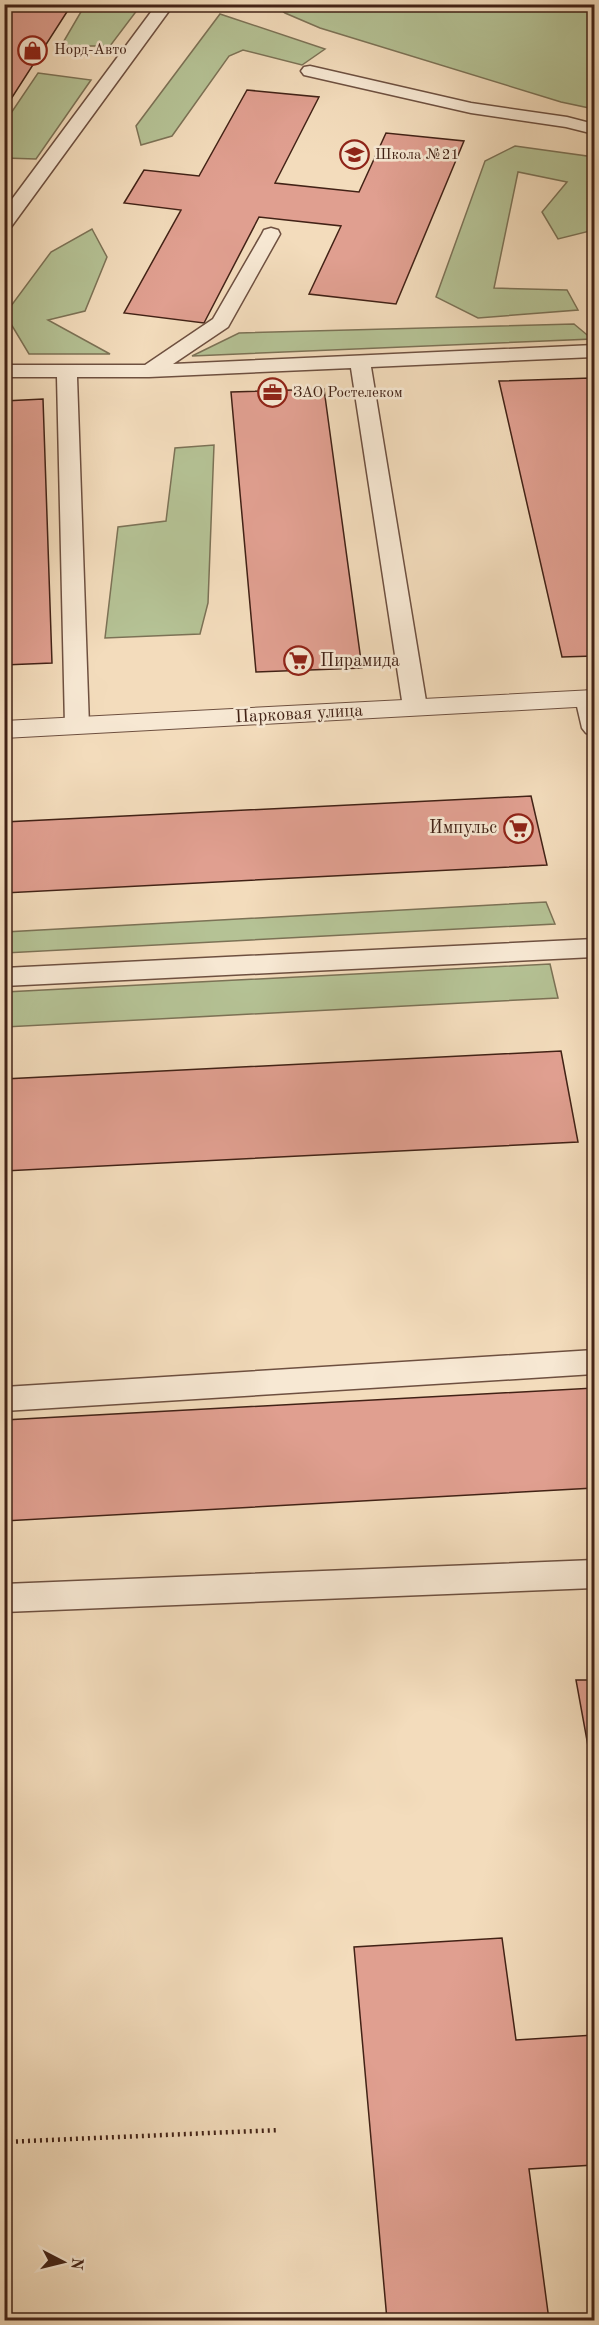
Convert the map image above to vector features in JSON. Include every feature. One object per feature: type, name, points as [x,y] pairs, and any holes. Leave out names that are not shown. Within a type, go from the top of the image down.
[{"type":"street","name":"Парковая улица","points":[[4,730],[591,698]]},
{"type":"lane","points":[[4,223],[13,198],[166,4]]},
{"type":"lane","points":[[310,71],[471,108],[594,129]]},
{"type":"lane","points":[[149,371],[221,323],[272,234]]},
{"type":"lane","points":[[4,371],[149,371],[594,351]]},
{"type":"lane","points":[[360,361],[415,707]]},
{"type":"lane","points":[[67,371],[77,726]]},
{"type":"lane","points":[[591,698],[594,728]]},
{"type":"lane","points":[[4,976],[594,948]]},
{"type":"lane","points":[[4,1399],[594,1362]]},
{"type":"lane","points":[[4,1598],[594,1575]]},
{"type":"path","points":[[4,2142],[279,2130]]},
{"type":"green space","points":[[85,5],[141,5],[110,46],[61,46]]},
{"type":"green space","points":[[275,5],[594,5],[594,109],[561,102],[320,28],[285,13]]},
{"type":"green space","points":[[220,14],[325,49],[302,65],[243,50],[229,56],[172,136],[141,145],[136,126]]},
{"type":"green space","points":[[38,73],[91,80],[36,159],[5,158],[5,122]]},
{"type":"green space","points":[[515,146],[594,157],[594,230],[558,239],[542,212],[567,182],[518,172],[494,288],[567,290],[578,310],[478,318],[436,297],[485,161]]},
{"type":"green space","points":[[92,229],[107,257],[85,311],[48,320],[110,354],[29,354],[5,314],[51,252]]},
{"type":"green space","points":[[574,324],[592,339],[192,356],[239,333]]},
{"type":"green space","points":[[214,445],[208,603],[200,634],[105,638],[118,527],[166,521],[175,448]]},
{"type":"green space","points":[[546,902],[555,924],[5,953],[5,932]]},
{"type":"green space","points":[[550,964],[558,998],[5,1027],[5,992]]},
{"type":"building","points":[[4,4],[72,4],[4,110]]},
{"type":"building","points":[[247,90],[319,97],[275,183],[359,192],[386,133],[464,141],[396,304],[309,294],[341,226],[259,217],[204,323],[124,313],[181,210],[124,203],[144,170],[199,176]]},
{"type":"building","points":[[591,378],[594,391],[594,656],[562,657],[499,381]]},
{"type":"building","points":[[324,389],[362,668],[256,672],[231,392]]},
{"type":"building","points":[[43,399],[52,663],[4,665],[4,401]]},
{"type":"building","points":[[531,796],[547,865],[4,893],[4,822]]},
{"type":"building","points":[[561,1051],[578,1142],[4,1171],[4,1079]]},
{"type":"building","points":[[594,1388],[594,1488],[4,1521],[4,1420]]},
{"type":"building","points":[[576,1680],[594,1680],[594,1745],[588,1746]]},
{"type":"building","points":[[502,1938],[516,2040],[594,2035],[594,2165],[529,2169],[549,2320],[387,2320],[354,1947]]},
{"type":"place","name":"Норд-Авто","points":[[33,50]]},
{"type":"place","name":"Школа №21","points":[[354,155]]},
{"type":"place","name":"ЗАО Ростелеком","points":[[272,393]]},
{"type":"place","name":"Пирамида","points":[[299,661]]},
{"type":"place","name":"Импульс","points":[[518,828]]}]
